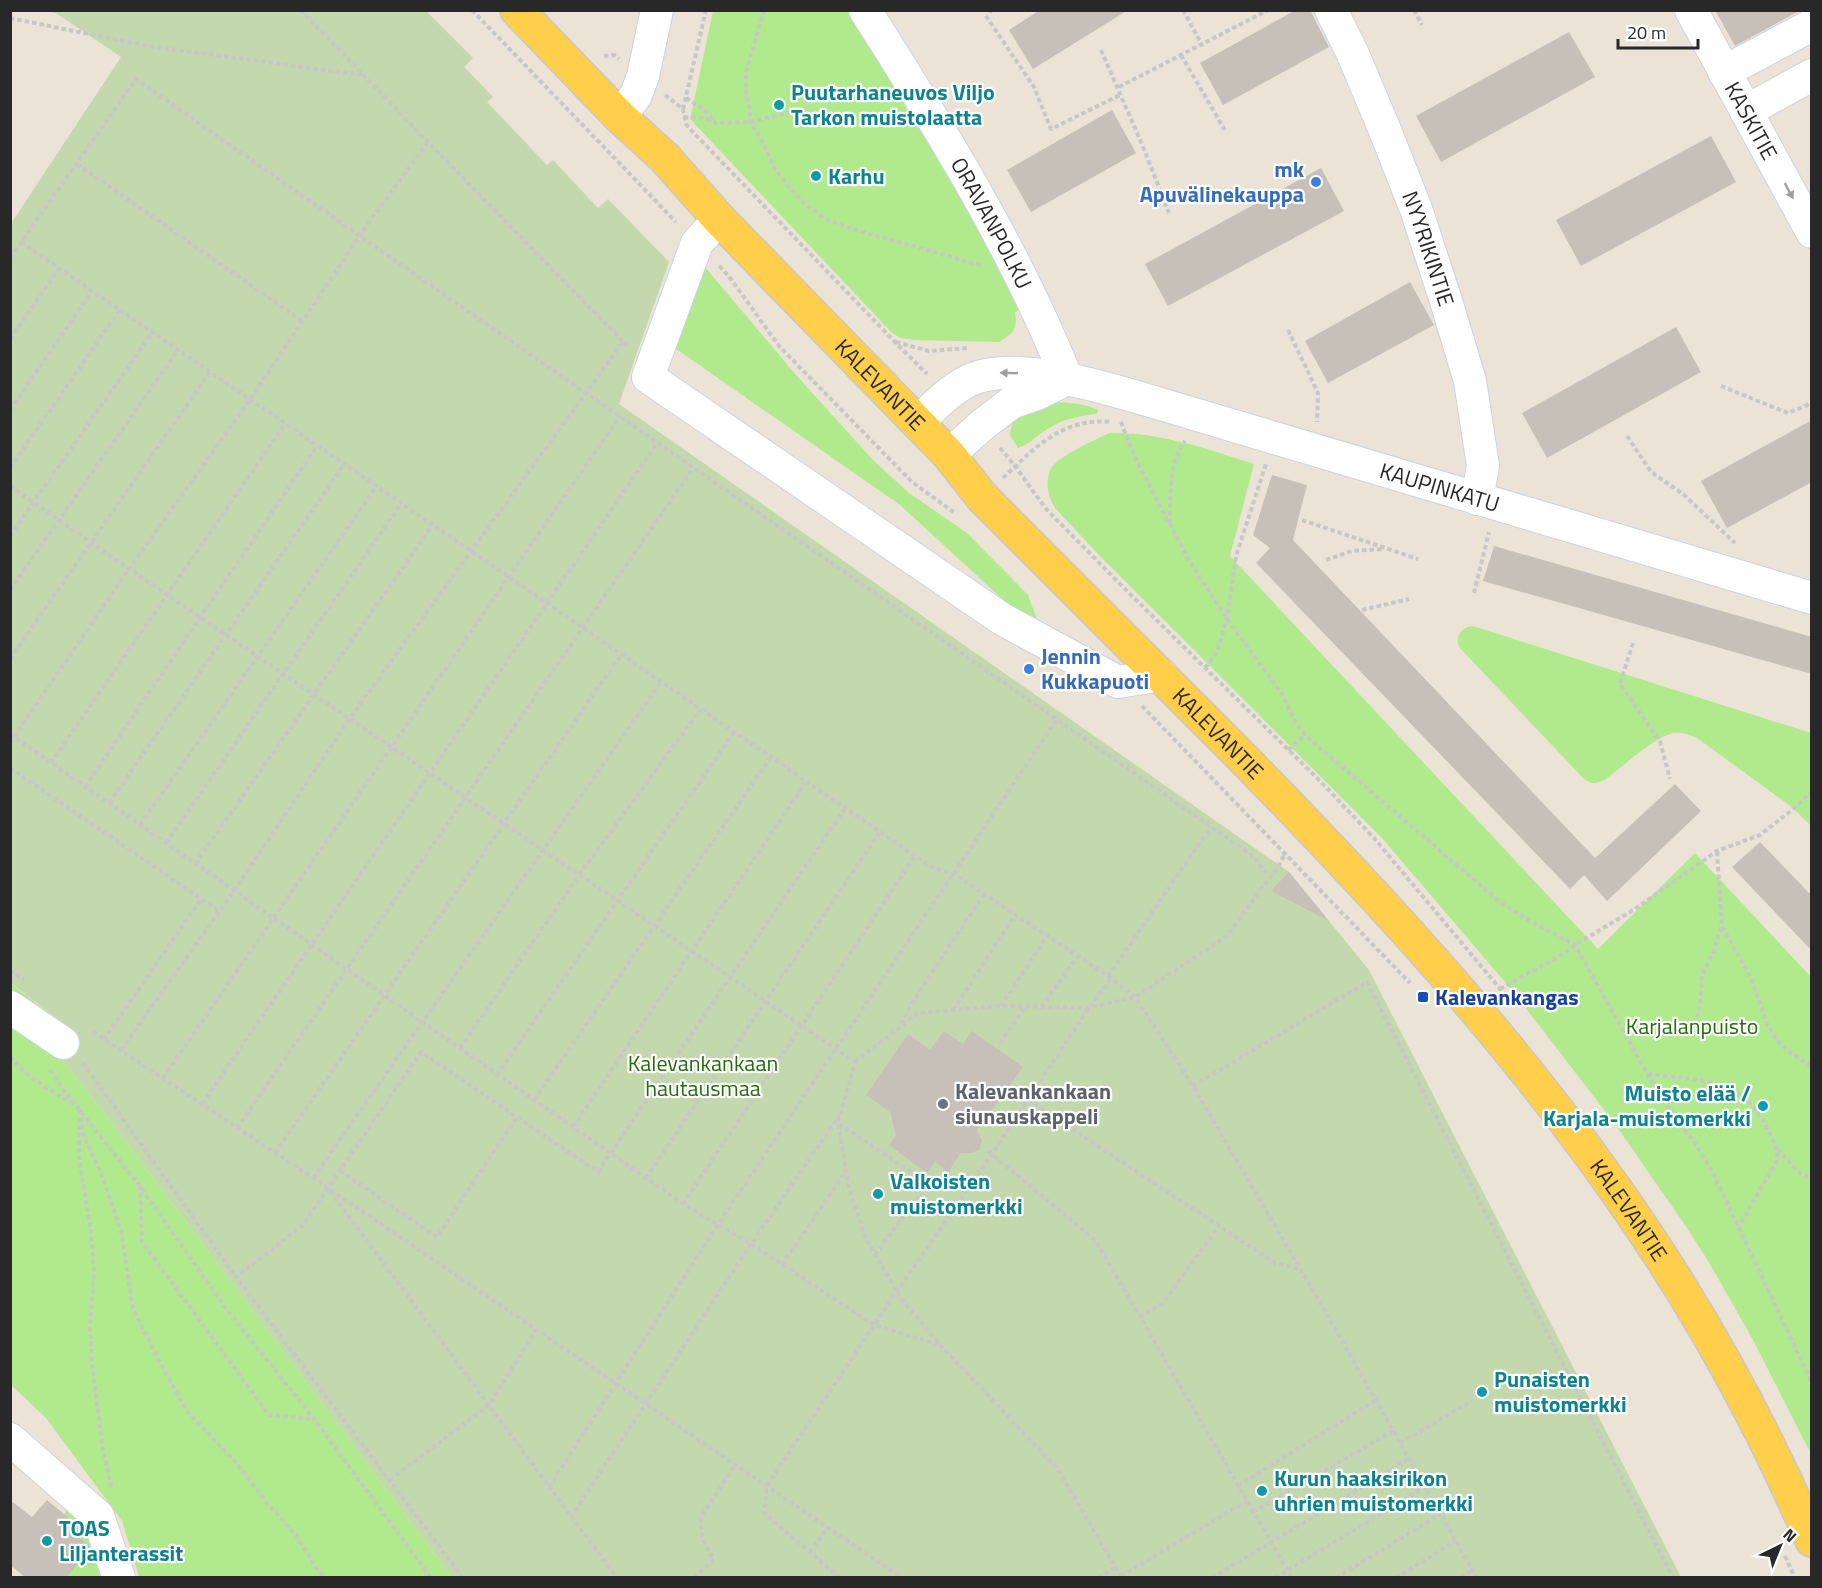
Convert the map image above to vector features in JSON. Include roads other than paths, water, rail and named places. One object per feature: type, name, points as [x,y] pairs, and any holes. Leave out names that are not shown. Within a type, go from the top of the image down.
[{"type":"main road","name":"KALEVANTIE","points":[[516,10],[620,117],[665,158],[719,219],[949,456],[982,497],[1161,675],[1378,898],[1492,1029],[1572,1130],[1649,1238],[1705,1329],[1765,1438],[1796,1543]]},
{"type":"street","points":[[620,117],[636,95],[643,76],[657,10]]},
{"type":"street","name":"ORAVANPOLKU","points":[[865,10],[929,111],[969,180],[1021,277],[1067,379]]},
{"type":"street","name":"NYYRIKINTIE","points":[[1331,10],[1352,52],[1416,209],[1470,381],[1484,466],[1478,514]]},
{"type":"street","name":"KASKITIE","points":[[1691,10],[1812,232]]},
{"type":"street","points":[[1724,72],[1812,25]]},
{"type":"street","points":[[1746,111],[1812,75]]},
{"type":"street","points":[[719,219],[697,243],[648,377],[1002,619],[1118,681],[1161,675]]},
{"type":"street","name":"KAUPINKATU","points":[[917,423],[949,394],[974,379],[999,373],[1067,379],[1111,390],[1478,514],[1812,598]]},
{"type":"street","points":[[949,456],[981,426],[1011,403],[1037,394],[1067,379]]},
{"type":"street","points":[[10,1007],[63,1055]]},
{"type":"street","points":[[10,1439],[98,1516],[119,1578]]},
{"type":"place","name":"Puutarhaneuvos Viljo Tarkon muistolaatta","points":[[779,105]]},
{"type":"place","name":"Karhu","points":[[816,176]]},
{"type":"place","name":"mk Apuvälinekauppa","points":[[1316,182]]},
{"type":"place","name":"Jennin Kukkapuoti","points":[[1029,669]]},
{"type":"place","name":"Kalevankangas","points":[[1423,997]]},
{"type":"place","name":"Kalevankankaan siunauskappeli","points":[[943,1104]]},
{"type":"place","name":"Muisto elää / Karjala-muistomerkki","points":[[1763,1106]]},
{"type":"place","name":"Valkoisten muistomerkki","points":[[878,1194]]},
{"type":"place","name":"Punaisten muistomerkki","points":[[1482,1392]]},
{"type":"place","name":"Kurun haaksirikon uhrien muistomerkki","points":[[1262,1491]]},
{"type":"place","name":"TOAS Liljanterassit","points":[[47,1541]]},
{"type":"park label","name":"Karjalanpuisto","points":[[1692,1026]]},
{"type":"park label","name":"Kalevankankaan hautausmaa","points":[[703,1076]]}]
